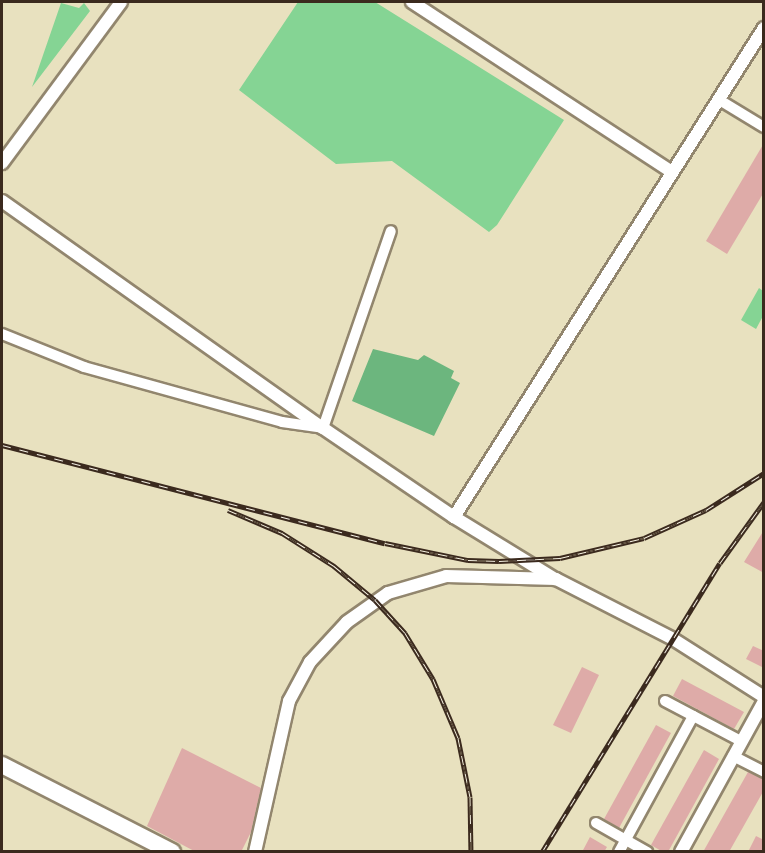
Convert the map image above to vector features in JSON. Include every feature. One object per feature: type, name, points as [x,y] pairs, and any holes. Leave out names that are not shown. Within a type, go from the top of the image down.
[{"type":"highway","points":[[2,765],[171,852]]},
{"type":"street","points":[[2,163],[121,2]]},
{"type":"street","points":[[412,2],[672,172]]},
{"type":"street","points":[[454,517],[764,28]]},
{"type":"street","points":[[718,99],[764,127]]},
{"type":"street","points":[[2,201],[323,428],[454,517],[556,579],[674,639],[764,699],[681,852]]},
{"type":"street","points":[[323,428],[391,231]]},
{"type":"street","points":[[2,334],[84,367],[282,422],[323,428]]},
{"type":"street","points":[[282,422],[291,404]]},
{"type":"street","points":[[255,852],[289,701],[310,662],[347,622],[388,593],[446,576],[556,579]]},
{"type":"street","points":[[665,701],[741,741]]},
{"type":"street","points":[[619,852],[693,716]]},
{"type":"street","points":[[733,756],[764,772]]},
{"type":"street","points":[[596,823],[648,852]]},
{"type":"green space","points":[[298,2],[375,2],[564,120],[497,225],[489,232],[392,161],[336,164],[239,90]]},
{"type":"green space","points":[[61,3],[79,8],[84,3],[90,11],[32,87]]},
{"type":"green space","points":[[759,288],[763,291],[763,316],[756,329],[741,320]]},
{"type":"green space","points":[[373,349],[418,360],[424,355],[454,371],[451,378],[460,383],[434,436],[352,401]]},
{"type":"building","points":[[764,143],[764,192],[727,254],[706,241]]},
{"type":"building","points":[[764,530],[764,573],[744,562]]},
{"type":"building","points":[[753,646],[764,651],[764,668],[746,659]]},
{"type":"building","points":[[582,667],[599,675],[571,733],[553,725]]},
{"type":"building","points":[[682,679],[744,712],[734,729],[673,696]]},
{"type":"building","points":[[656,725],[671,733],[619,828],[604,819]]},
{"type":"building","points":[[182,748],[261,788],[251,832],[241,852],[196,852],[147,826]]},
{"type":"building","points":[[704,750],[719,759],[668,852],[663,852],[651,845]]},
{"type":"building","points":[[748,772],[764,779],[764,790],[729,852],[703,852]]},
{"type":"building","points":[[756,836],[764,840],[764,852],[748,852]]},
{"type":"building","points":[[590,837],[607,847],[604,852],[582,852]]},
{"type":"railway","points":[[2,445],[385,543],[468,560],[560,558],[644,538],[706,510],[764,473]]},
{"type":"railway","points":[[542,852],[720,563],[764,502]]},
{"type":"railway","points":[[228,510],[282,533],[334,566],[375,600],[405,633],[433,679],[458,738],[470,797],[471,852]]}]
